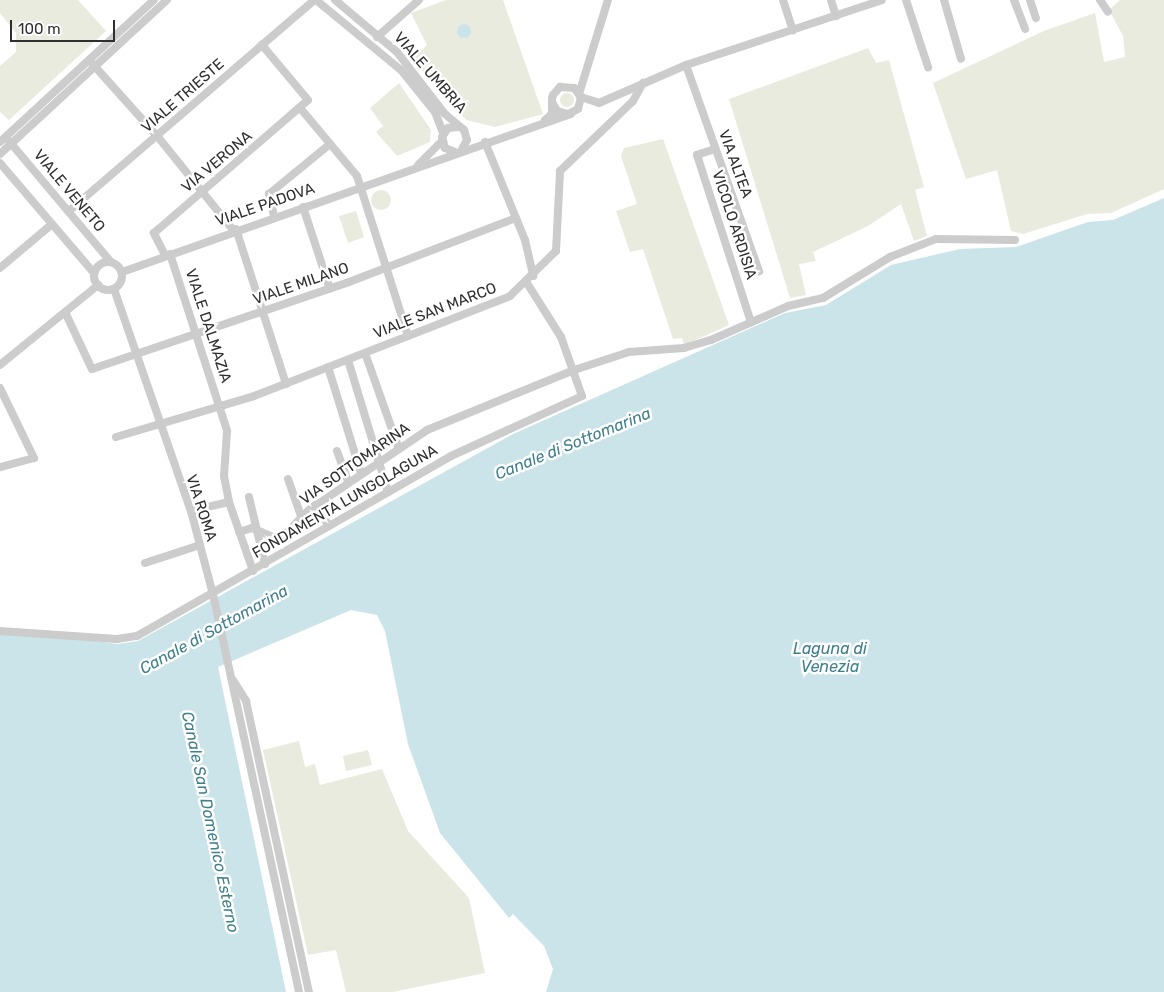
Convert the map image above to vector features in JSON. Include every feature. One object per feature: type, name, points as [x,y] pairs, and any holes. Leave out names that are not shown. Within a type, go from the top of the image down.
[{"type":"street","points":[[0,154],[6,141],[154,0]]},
{"type":"street","points":[[6,141],[95,68],[166,0]]},
{"type":"street","name":"VIALE UMBRIA","points":[[315,0],[372,43],[412,82],[435,112],[442,137]]},
{"type":"street","name":"VIALE TRIESTE","points":[[69,211],[158,137],[315,0]]},
{"type":"street","name":"VIALE UMBRIA","points":[[335,0],[379,35],[458,127],[466,133]]},
{"type":"street","points":[[372,43],[418,0]]},
{"type":"street","points":[[552,102],[558,111],[571,114],[580,96],[608,0]]},
{"type":"street","points":[[783,0],[793,30]]},
{"type":"street","points":[[831,0],[836,16]]},
{"type":"street","points":[[567,86],[580,96],[599,103],[643,82],[686,65],[882,0]]},
{"type":"street","points":[[906,0],[928,67]]},
{"type":"street","points":[[944,0],[961,59]]},
{"type":"street","points":[[1014,0],[1025,29]]},
{"type":"street","points":[[1030,0],[1036,18]]},
{"type":"street","points":[[1100,0],[1108,12]]},
{"type":"street","points":[[262,45],[304,92],[308,100],[301,109],[357,176],[385,269],[408,336]]},
{"type":"street","points":[[90,62],[158,137],[235,230],[286,384]]},
{"type":"street","name":"VIA ALTEA","points":[[686,65],[759,271]]},
{"type":"street","points":[[540,124],[551,115],[554,92],[567,86],[586,72]]},
{"type":"street","name":"VIALE SAN MARCO","points":[[116,437],[220,408],[286,384],[408,336],[492,306],[527,283],[557,247],[560,172],[633,102],[643,82]]},
{"type":"street","name":"VIA VERONA","points":[[168,255],[154,233],[301,109]]},
{"type":"street","name":"VIALE PADOVA","points":[[122,272],[274,216],[417,167],[459,150],[571,114]]},
{"type":"street","points":[[458,127],[442,137],[459,150],[466,133],[488,141],[516,218],[533,276]]},
{"type":"street","name":"VIALE PADOVA","points":[[417,167],[442,137]]},
{"type":"street","name":"VIALE VENETO","points":[[6,141],[69,211],[111,262]]},
{"type":"street","points":[[274,216],[270,194],[330,144]]},
{"type":"street","name":"VICOLO ARDISIA","points":[[715,149],[697,155],[752,322]]},
{"type":"street","points":[[0,163],[94,273],[98,285]]},
{"type":"street","points":[[303,207],[330,289]]},
{"type":"street","name":"VIALE MILANO","points":[[65,312],[92,369],[330,289],[516,218]]},
{"type":"street","points":[[0,268],[52,224]]},
{"type":"street","name":"VIA SOTTOMARINA","points":[[239,532],[256,529],[276,538],[302,519],[315,505],[398,446],[427,430],[574,370],[628,352],[684,348],[788,306],[823,298],[890,256],[936,240],[1015,240]]},
{"type":"street","name":"VIALE DALMAZIA","points":[[168,255],[227,432],[224,476],[228,502],[253,571]]},
{"type":"street","points":[[94,273],[100,264],[111,262],[122,272],[121,282],[114,289]]},
{"type":"street","name":"FONDAMENTA LUNGOLAGUNA","points":[[0,631],[117,639],[137,636],[214,598],[253,571],[451,456],[582,396],[562,337],[527,283]]},
{"type":"street","points":[[98,285],[114,289]]},
{"type":"street","points":[[0,365],[98,285]]},
{"type":"street","points":[[114,289],[138,354],[160,424]]},
{"type":"street","points":[[365,353],[398,446]]},
{"type":"street","points":[[348,360],[376,463],[388,492]]},
{"type":"street","points":[[328,367],[361,473]]},
{"type":"street","points":[[0,388],[34,458],[0,467]]},
{"type":"street","name":"VIA ROMA","points":[[160,424],[191,511],[214,598],[299,992]]},
{"type":"street","points":[[337,451],[348,482]]},
{"type":"street","points":[[288,479],[302,519]]},
{"type":"street","points":[[249,497],[265,564]]},
{"type":"street","points":[[191,511],[228,502]]},
{"type":"street","points":[[315,505],[329,526]]},
{"type":"street","points":[[145,563],[200,545]]},
{"type":"street","points":[[229,674],[246,701],[309,992]]},
{"type":"shaded area","points":[[0,0],[78,0],[106,31],[9,120],[0,112],[0,66],[16,52],[16,33],[0,13]]},
{"type":"shaded area","points":[[446,0],[503,0],[543,114],[495,127],[467,120],[453,108],[413,59],[427,45],[411,13]]},
{"type":"shaded area","points":[[1120,0],[1164,0],[1164,189],[1111,213],[1087,214],[1023,234],[1011,231],[997,170],[966,179],[933,83],[1044,31],[1095,13],[1104,62],[1125,57],[1123,36],[1109,10]]},
{"type":"shaded area","points":[[868,48],[876,63],[889,60],[924,187],[915,190],[927,236],[914,241],[901,204],[868,226],[813,252],[816,261],[799,264],[806,295],[790,298],[729,99]]},
{"type":"shaded area","points":[[399,83],[431,130],[430,142],[397,156],[376,132],[383,126],[370,108]]},
{"type":"shaded area","points":[[564,93],[570,93],[574,100],[570,107],[564,107],[560,103],[560,97]]},
{"type":"shaded area","points":[[663,139],[729,325],[684,345],[682,338],[673,339],[643,249],[630,252],[616,211],[637,204],[621,156],[624,148]]},
{"type":"shaded area","points":[[381,190],[388,193],[391,200],[388,207],[381,210],[374,207],[371,200],[374,193]]},
{"type":"shaded area","points":[[356,211],[364,237],[348,243],[339,216]]},
{"type":"shaded area","points":[[299,741],[305,767],[315,764],[320,785],[382,769],[408,831],[469,898],[485,973],[393,992],[346,992],[336,950],[308,955],[263,750]]},
{"type":"shaded area","points":[[368,750],[372,765],[346,771],[343,756]]},
{"type":"water","points":[[461,24],[467,24],[471,31],[467,38],[461,38],[457,34],[457,28]]},
{"type":"water","name":"Laguna di Venezia","points":[[1164,198],[1164,992],[546,992],[553,969],[544,946],[513,914],[509,918],[440,833],[408,744],[385,631],[377,615],[351,610],[218,667],[286,992],[0,992],[0,635],[26,632],[118,644],[138,641],[513,434],[785,313],[826,305],[891,265],[960,249],[1016,247],[1088,222],[1113,220]]},
{"type":"water label","name":"Canale di Sottomarina","points":[[573,444]]},
{"type":"water label","name":"Canale di Sottomarina","points":[[214,630]]},
{"type":"water label","name":"Canale San Domenico Esterno","points":[[210,822]]}]
